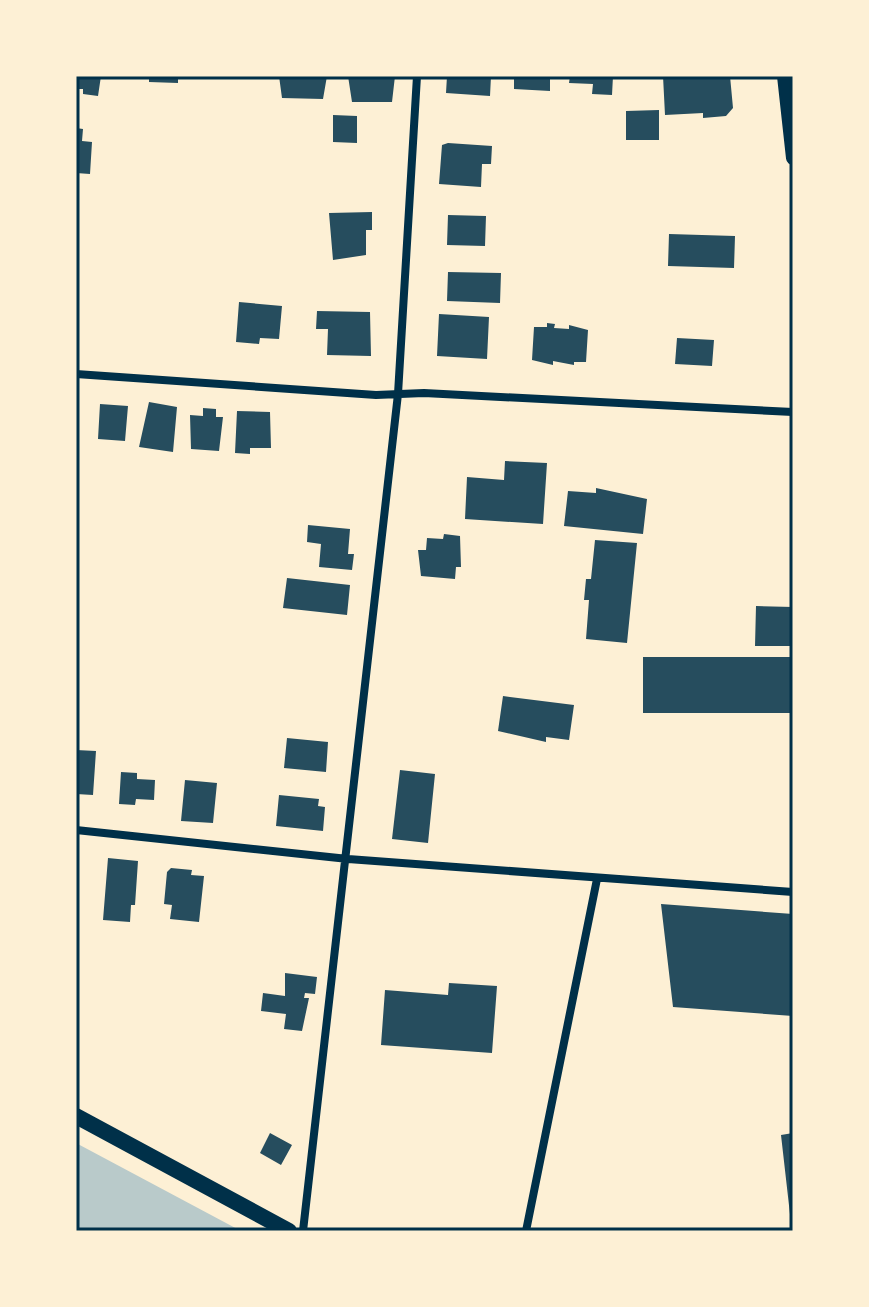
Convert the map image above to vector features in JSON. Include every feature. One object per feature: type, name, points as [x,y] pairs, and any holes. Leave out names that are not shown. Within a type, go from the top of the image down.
[{"type":"main road","points":[[76,1116],[289,1231]]},
{"type":"street","points":[[303,1231],[348,859],[398,394],[417,76]]},
{"type":"street","points":[[784,76],[793,158]]},
{"type":"street","points":[[76,374],[398,394],[793,412]]},
{"type":"street","points":[[76,830],[348,859],[793,892]]},
{"type":"street","points":[[526,1231],[597,879]]},
{"type":"shaded area","points":[[76,1143],[241,1231],[76,1231]]},
{"type":"building","points":[[76,76],[101,76],[98,96],[83,94],[83,89],[76,89]]},
{"type":"building","points":[[149,76],[178,76],[178,83],[149,82]]},
{"type":"building","points":[[279,76],[327,76],[323,99],[282,98]]},
{"type":"building","points":[[348,76],[395,76],[392,102],[352,102]]},
{"type":"building","points":[[447,76],[491,76],[490,96],[446,93]]},
{"type":"building","points":[[514,76],[550,76],[550,91],[514,89]]},
{"type":"building","points":[[570,76],[613,76],[612,95],[592,94],[593,84],[569,83]]},
{"type":"building","points":[[663,76],[730,76],[733,108],[726,116],[703,118],[703,113],[665,115]]},
{"type":"building","points":[[659,110],[659,140],[626,140],[626,111]]},
{"type":"building","points":[[333,115],[357,116],[357,143],[333,142]]},
{"type":"building","points":[[76,128],[83,129],[82,141],[92,142],[90,174],[76,173]]},
{"type":"building","points":[[442,145],[492,146],[491,164],[482,164],[481,187],[439,184]]},
{"type":"building","points":[[372,212],[372,230],[366,230],[366,255],[333,260],[329,213]]},
{"type":"building","points":[[448,215],[486,216],[485,246],[447,245]]},
{"type":"building","points":[[669,234],[735,236],[734,268],[668,266]]},
{"type":"building","points":[[448,272],[501,273],[500,303],[447,301]]},
{"type":"building","points":[[239,302],[282,306],[279,339],[260,338],[259,344],[236,342]]},
{"type":"building","points":[[317,311],[370,312],[371,356],[327,355],[328,329],[316,329]]},
{"type":"building","points":[[439,314],[489,317],[487,359],[437,356]]},
{"type":"building","points":[[547,323],[555,324],[554,328],[569,329],[569,325],[588,330],[586,362],[574,362],[574,365],[553,361],[553,365],[532,360],[534,327],[547,327]]},
{"type":"building","points":[[677,338],[714,340],[712,366],[675,364]]},
{"type":"building","points":[[149,402],[177,407],[173,452],[139,447]]},
{"type":"building","points":[[100,404],[128,406],[125,441],[98,439]]},
{"type":"building","points":[[203,408],[216,409],[216,417],[223,417],[219,451],[191,449],[190,415],[203,416]]},
{"type":"building","points":[[237,411],[270,412],[271,448],[250,448],[250,454],[235,453]]},
{"type":"building","points":[[505,461],[547,463],[543,524],[465,519],[467,477],[504,480]]},
{"type":"building","points":[[596,488],[647,499],[643,534],[564,526],[568,491],[596,493]]},
{"type":"building","points":[[308,525],[350,529],[348,554],[354,554],[352,570],[319,567],[321,544],[307,542]]},
{"type":"building","points":[[444,534],[460,536],[461,567],[456,567],[455,579],[421,576],[418,550],[426,550],[427,538],[443,539]]},
{"type":"building","points":[[595,540],[637,543],[627,643],[586,639],[589,600],[584,600],[586,579],[591,579]]},
{"type":"building","points":[[287,578],[350,585],[347,615],[283,608]]},
{"type":"building","points":[[756,606],[793,607],[793,646],[755,646]]},
{"type":"building","points":[[643,657],[792,657],[792,713],[643,713]]},
{"type":"building","points":[[503,696],[574,705],[569,740],[546,737],[546,742],[498,731]]},
{"type":"building","points":[[287,738],[328,742],[326,772],[284,768]]},
{"type":"building","points":[[76,750],[96,751],[93,795],[76,794]]},
{"type":"building","points":[[400,770],[435,774],[428,843],[392,839]]},
{"type":"building","points":[[121,772],[137,773],[137,779],[155,780],[154,800],[136,799],[135,805],[119,804]]},
{"type":"building","points":[[185,780],[217,783],[213,823],[181,821]]},
{"type":"building","points":[[279,795],[319,799],[318,806],[325,807],[323,831],[276,826]]},
{"type":"building","points":[[108,858],[138,861],[135,905],[131,905],[130,922],[103,920]]},
{"type":"building","points":[[171,868],[192,870],[191,875],[204,876],[199,922],[170,919],[172,905],[164,904],[167,872]]},
{"type":"building","points":[[661,904],[793,914],[793,1016],[673,1007]]},
{"type":"building","points":[[285,973],[317,977],[315,994],[305,993],[304,998],[309,998],[302,1031],[284,1029],[286,1014],[261,1011],[263,993],[285,996]]},
{"type":"building","points":[[449,983],[497,986],[492,1053],[381,1045],[385,990],[448,995]]},
{"type":"building","points":[[270,1133],[292,1145],[281,1165],[260,1153]]},
{"type":"building","points":[[793,1133],[793,1223],[791,1223],[781,1135]]}]
